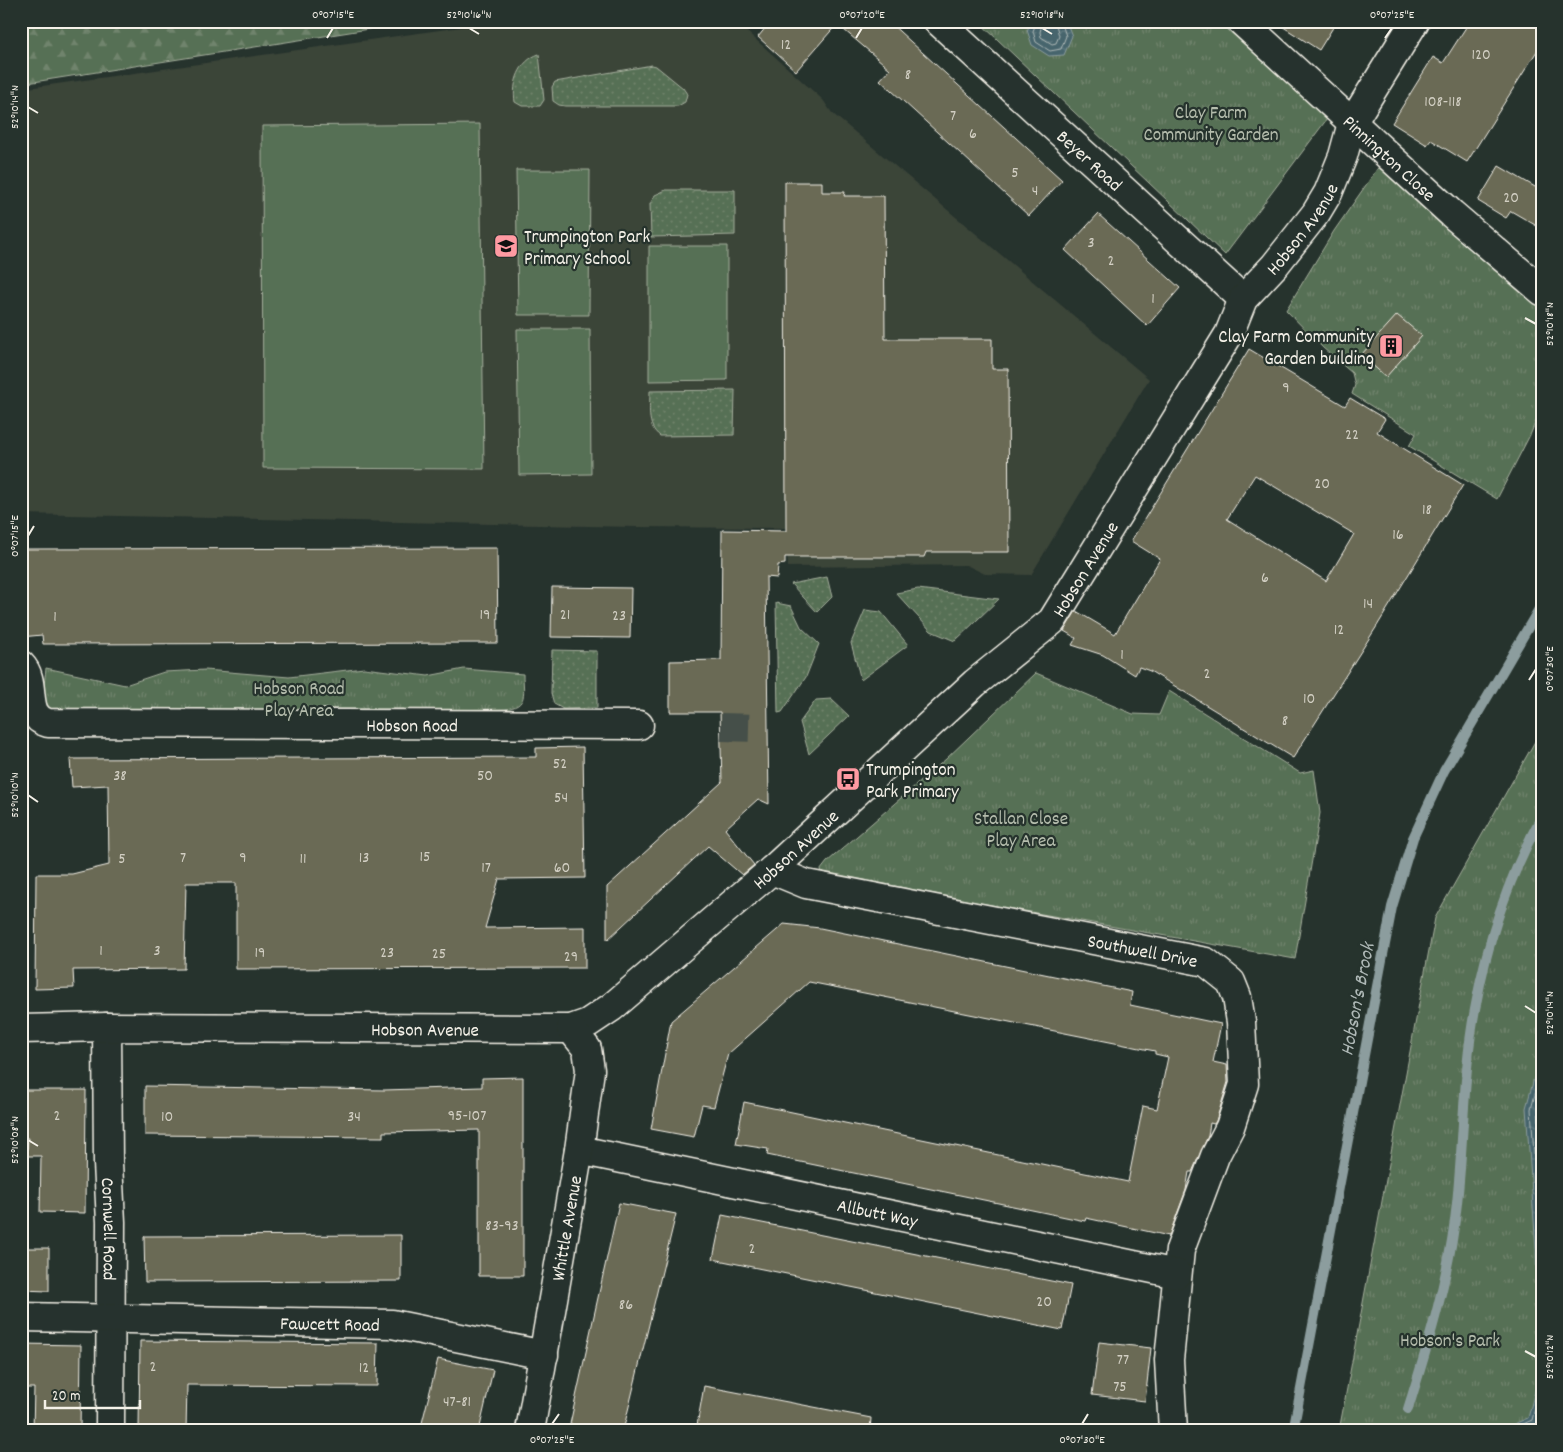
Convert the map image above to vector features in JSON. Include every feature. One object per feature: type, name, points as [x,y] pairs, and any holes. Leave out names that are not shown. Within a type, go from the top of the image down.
[{"type":"street","name":"Beyer Road","points":[[938,21],[1243,299]]},
{"type":"street","name":"Pinnington Close","points":[[1241,21],[1352,123],[1542,291]]},
{"type":"street","name":"Hobson Avenue","points":[[21,1029],[107,1027],[571,1029],[588,1023],[612,1007],[772,870],[894,755],[975,683],[1052,620],[1229,334],[1243,299],[1275,265],[1316,213],[1339,165],[1352,123],[1415,21]]},
{"type":"street","name":"Hobson Road","points":[[21,665],[29,680],[32,712],[40,721],[48,723],[639,725]]},
{"type":"street","name":"Southwell Drive","points":[[772,870],[806,884],[1206,962],[1232,982],[1238,997],[1241,1022],[1244,1084],[1230,1127],[1215,1156],[1180,1250],[1169,1360],[1173,1431]]},
{"type":"street","name":"Cornwell Road","points":[[107,1027],[111,1319],[110,1431]]},
{"type":"street","name":"Whittle Avenue","points":[[530,1431],[579,1150],[590,1070],[587,1049],[571,1029]]},
{"type":"street","name":"Allbutt Way","points":[[579,1150],[1177,1274]]},
{"type":"street","name":"Fawcett Road","points":[[21,1317],[392,1324],[544,1355]]},
{"type":"shaded area","name":"Trumpington Park Primary School","points":[[504,21],[735,21],[823,100],[832,113],[1149,379],[1031,575],[985,574],[966,565],[788,567],[786,528],[636,527],[21,514],[21,89]]},
{"type":"green space","points":[[21,21],[419,21],[21,84]]},
{"type":"green space","name":"Clay Farm Community Garden","points":[[978,21],[1230,21],[1330,115],[1225,255]]},
{"type":"green space","points":[[539,54],[544,100],[540,106],[522,106],[515,102],[516,80],[526,62]]},
{"type":"green space","points":[[652,65],[656,66],[683,88],[687,94],[685,102],[678,106],[565,106],[553,101],[552,87],[555,82]]},
{"type":"green space","points":[[480,124],[484,469],[263,468],[262,126]]},
{"type":"green space","points":[[1382,162],[1542,302],[1542,406],[1531,433],[1497,499],[1409,446],[1416,434],[1352,394],[1355,385],[1352,373],[1323,348],[1286,310],[1334,231]]},
{"type":"green space","points":[[516,170],[590,170],[589,315],[518,315]]},
{"type":"green space","points":[[666,190],[735,190],[735,235],[651,237],[650,204],[655,195]]},
{"type":"green space","points":[[649,246],[727,246],[727,380],[649,381]]},
{"type":"green space","points":[[517,329],[590,329],[591,474],[519,475]]},
{"type":"green space","points":[[735,390],[734,435],[660,436],[653,427],[650,416],[650,391]]},
{"type":"green space","points":[[827,577],[832,597],[817,612],[791,584]]},
{"type":"green space","points":[[918,589],[999,599],[955,641],[931,631],[896,593]]},
{"type":"green space","points":[[776,603],[791,606],[801,627],[819,644],[806,677],[782,712],[778,713]]},
{"type":"green space","points":[[865,610],[881,612],[908,645],[861,680],[851,643]]},
{"type":"green space","points":[[552,650],[597,651],[597,708],[563,709],[554,704],[551,693]]},
{"type":"green space","name":"Hobson Road Play Area","points":[[46,668],[125,685],[164,672],[205,670],[289,677],[364,668],[428,676],[464,669],[523,674],[524,693],[521,702],[513,707],[505,709],[436,710],[430,722],[403,722],[403,709],[53,710],[44,696]]},
{"type":"green space","name":"Stallan Close Play Area","points":[[1036,673],[1133,714],[1159,715],[1169,691],[1300,773],[1314,770],[1320,813],[1295,959],[980,903],[820,871],[827,862],[946,759]]},
{"type":"green space","points":[[831,699],[849,716],[809,754],[800,722],[816,700]]},
{"type":"green space","name":"Hobson's Park","points":[[1542,729],[1542,1431],[1339,1431],[1435,918]]},
{"type":"water","points":[[1033,21],[1066,21],[1072,36],[1064,55],[1049,56],[1032,45],[1027,30]]},
{"type":"water","points":[[1542,1049],[1542,1431],[1498,1431],[1528,1418],[1537,1383],[1536,1249],[1526,1108]]},
{"type":"building","points":[[771,21],[888,21],[1062,180],[1029,216],[880,80],[890,69],[837,24],[796,71],[758,37]]},
{"type":"building","points":[[1274,21],[1337,21],[1319,50]]},
{"type":"building","points":[[1470,21],[1542,21],[1542,43],[1467,162],[1431,140],[1427,145],[1392,123],[1433,57],[1443,63]]},
{"type":"building","points":[[1499,166],[1542,191],[1542,229],[1511,211],[1506,218],[1478,201]]},
{"type":"building","points":[[785,182],[822,182],[822,192],[845,192],[844,196],[884,196],[885,339],[992,339],[992,369],[1008,369],[1009,552],[926,552],[924,557],[785,557],[785,564],[778,565],[777,578],[766,577],[769,804],[758,799],[725,829],[754,865],[742,875],[708,846],[607,940],[607,887],[722,782],[720,712],[670,712],[670,661],[721,660],[722,530],[786,531]]},
{"type":"building","points":[[1098,214],[1180,288],[1147,326],[1065,250]]},
{"type":"building","name":"Clay Farm Community Garden building","points":[[1397,315],[1422,336],[1386,377],[1361,355]]},
{"type":"building","points":[[1249,349],[1345,406],[1350,398],[1385,419],[1377,432],[1463,485],[1377,626],[1293,758],[1150,671],[1139,667],[1135,675],[1103,655],[1072,645],[1076,638],[1064,631],[1076,611],[1115,634],[1160,559],[1131,541]],"holes":[[[1255,475],[1354,534],[1326,581],[1227,519]]]},
{"type":"building","points":[[497,548],[498,643],[43,644],[42,635],[21,637],[21,549]]},
{"type":"building","points":[[552,587],[631,588],[630,638],[551,637]]},
{"type":"building","points":[[583,747],[585,878],[499,879],[485,928],[585,927],[585,968],[236,969],[236,883],[186,883],[184,969],[73,970],[74,988],[35,989],[36,874],[72,874],[109,865],[108,785],[72,787],[70,759],[536,757],[536,748]]},
{"type":"building","points":[[784,924],[820,928],[1132,992],[1130,1005],[1221,1024],[1213,1062],[1227,1065],[1228,1082],[1216,1121],[1214,1124],[1210,1123],[1208,1136],[1192,1172],[1189,1172],[1186,1190],[1169,1236],[1086,1218],[1085,1221],[767,1155],[768,1149],[736,1144],[744,1102],[1128,1182],[1143,1106],[1157,1109],[1168,1057],[1155,1054],[1155,1051],[809,982],[728,1054],[714,1107],[702,1105],[694,1137],[651,1129],[671,1021]]},
{"type":"building","points":[[523,1077],[523,1276],[479,1276],[479,1130],[383,1132],[383,1137],[145,1135],[145,1086],[384,1090],[482,1087],[482,1078]]},
{"type":"building","points":[[21,1090],[86,1090],[85,1213],[40,1212],[41,1156],[27,1156],[28,1138],[21,1138]]},
{"type":"building","points":[[619,1203],[676,1214],[623,1431],[593,1431],[570,1424]]},
{"type":"building","points":[[722,1215],[1071,1285],[1062,1330],[713,1259]]},
{"type":"building","points":[[401,1235],[401,1281],[145,1282],[144,1236]]},
{"type":"building","points":[[21,1248],[49,1248],[49,1291],[21,1290]]},
{"type":"building","points":[[140,1341],[378,1343],[377,1386],[187,1385],[186,1431],[139,1431]]},
{"type":"building","points":[[1099,1342],[1151,1348],[1145,1401],[1092,1395]]},
{"type":"building","points":[[21,1344],[81,1345],[80,1431],[33,1431],[34,1388],[21,1388]]},
{"type":"building","points":[[438,1359],[493,1370],[479,1431],[420,1431]]},
{"type":"building","points":[[704,1386],[871,1418],[870,1431],[696,1431]]},
{"type":"waterway","name":"Hobson's Brook","points":[[1293,1431],[1392,907],[1413,838],[1444,771],[1542,604]]},
{"type":"waterway","points":[[1408,1409],[1431,1333],[1454,1229],[1466,1078],[1481,980],[1494,931],[1510,884],[1542,816]]},
{"type":"tunnel","points":[[721,727],[759,728]]},
{"type":"place","name":"Trumpington Park Primary School","points":[[506,246]]},
{"type":"place","name":"Clay Farm Community Garden building","points":[[1391,346]]},
{"type":"place","name":"Trumpington Park Primary","points":[[848,779]]}]
